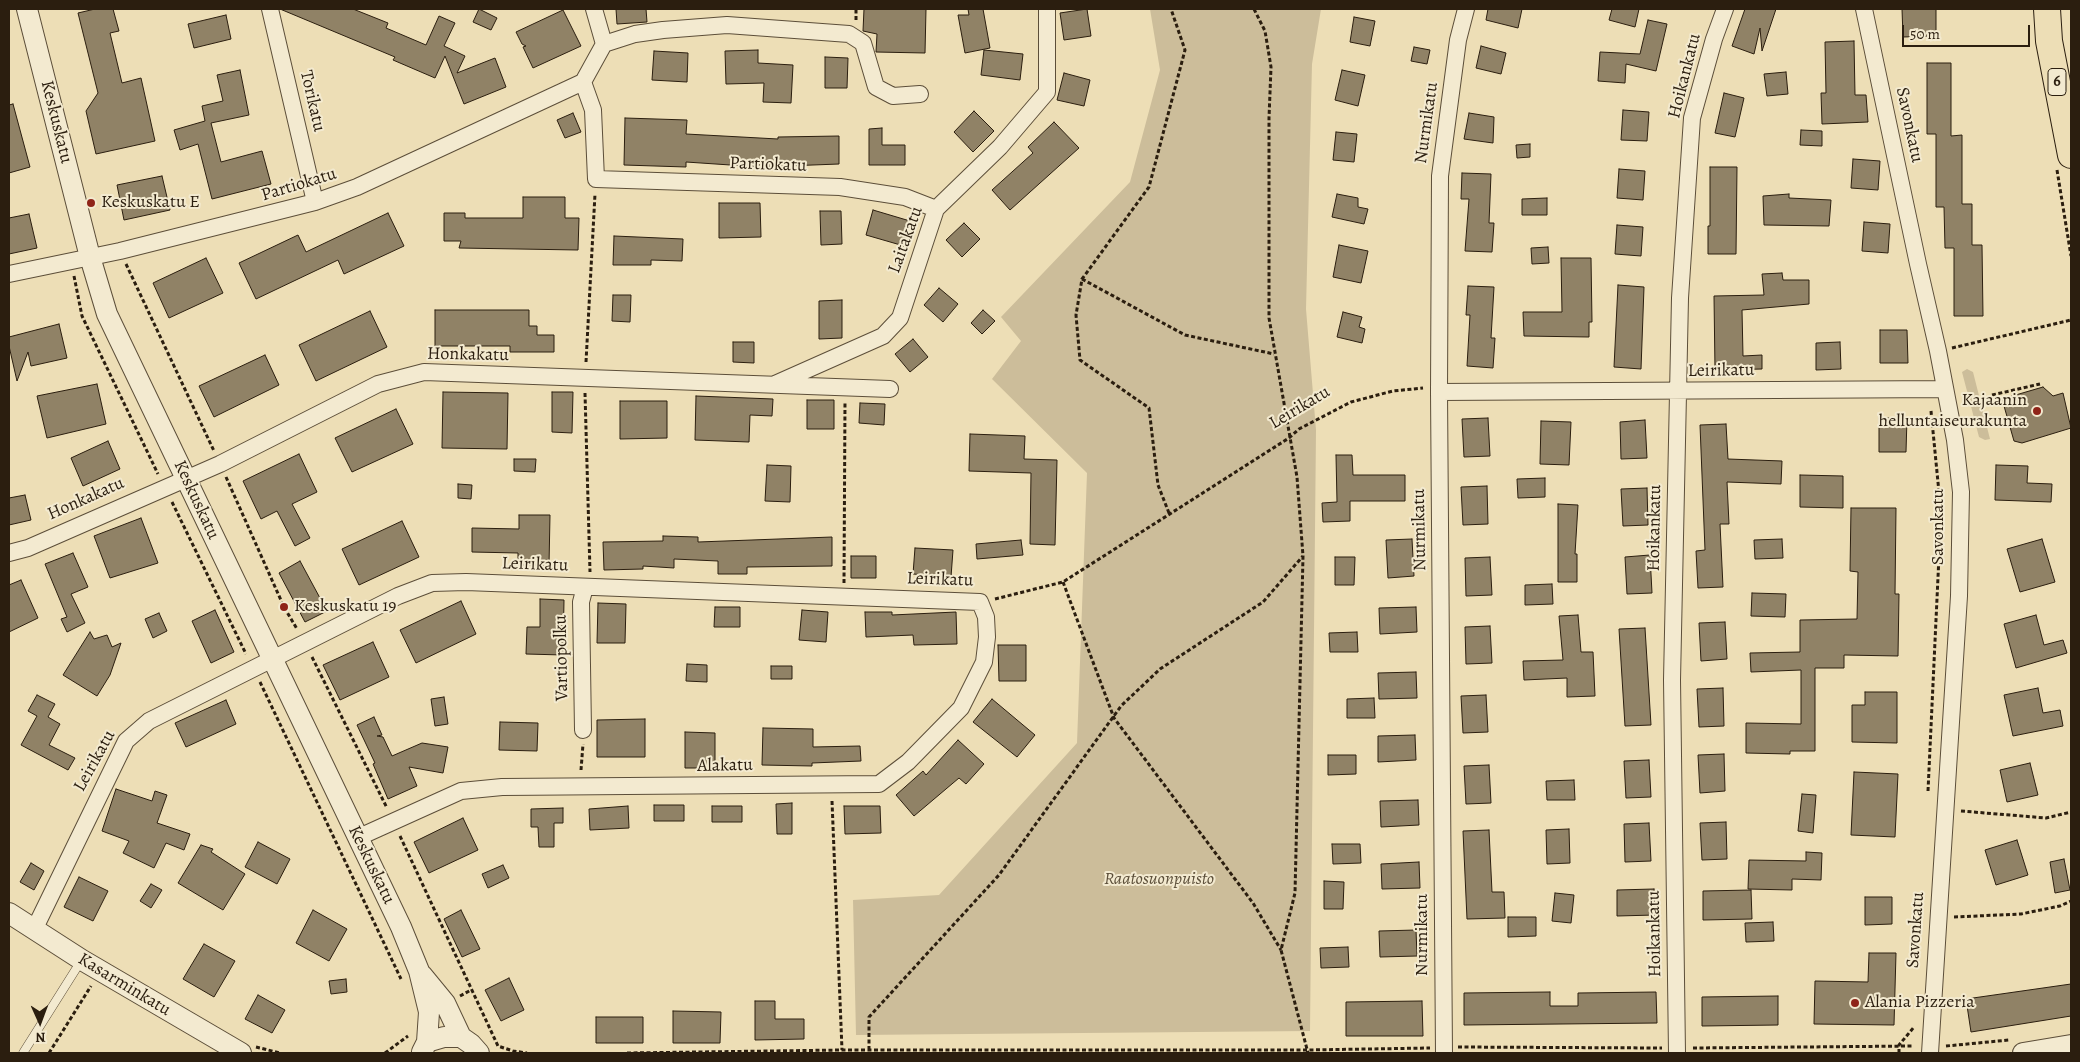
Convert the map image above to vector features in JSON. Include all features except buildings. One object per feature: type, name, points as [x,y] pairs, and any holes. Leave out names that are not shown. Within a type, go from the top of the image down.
[{"type":"highway","name":"6","points":[[2048,9],[2049,41],[2068,166]]},
{"type":"street","name":"Keskuskatu","points":[[27,9],[90,257],[107,314],[420,971],[445,1003],[461,1037]]},
{"type":"street","name":"Torikatu","points":[[270,9],[315,202]]},
{"type":"street","points":[[594,9],[604,44]]},
{"type":"street","name":"Laitakatu","points":[[771,386],[883,336],[900,318],[936,208],[1000,147],[1047,92],[1047,9]]},
{"type":"street","name":"Nurmikatu","points":[[1444,1050],[1439,392],[1440,176],[1458,40],[1466,9]]},
{"type":"street","name":"Hoikankatu","points":[[1677,1050],[1672,680],[1680,298],[1692,118],[1724,9]]},
{"type":"street","name":"Savonkatu","points":[[1864,9],[1938,351],[1937,389],[1955,440],[1961,492],[1959,596],[1930,1050]]},
{"type":"street","points":[[583,82],[604,44],[634,34],[727,25],[849,34],[863,43],[876,88],[893,96],[920,94]]},
{"type":"street","name":"Partiokatu","points":[[9,274],[120,251],[315,202],[357,187],[583,82],[593,110],[596,179],[840,187],[905,197],[936,208]]},
{"type":"street","name":"Honkakatu","points":[[9,554],[28,548],[220,464],[378,384],[424,372],[845,389],[890,389]]},
{"type":"street","name":"Leirikatu","points":[[1439,392],[1937,389]]},
{"type":"street","name":"Leirikatu","points":[[34,930],[126,741],[149,721],[398,596],[432,583],[466,582],[980,602]]},
{"type":"street","name":"Vartiopolku","points":[[583,730],[582,602],[585,587]]},
{"type":"street","name":"Alakatu","points":[[357,838],[393,820],[461,791],[502,787],[579,788],[879,784],[908,762],[962,708],[984,662],[987,637],[986,617],[980,602]]},
{"type":"street","name":"Kasarminkatu","points":[[9,913],[82,960],[241,1053]]},
{"type":"street","name":"Keskuskatu","points":[[420,971],[429,1012],[424,1048]]},
{"type":"street","points":[[424,1048],[444,1037],[461,1037],[479,1053]]},
{"type":"street","points":[[2017,1047],[2071,1045]]},
{"type":"lane","points":[[23,1053],[82,960]]},
{"type":"path","points":[[1169,513],[1158,485],[1149,408],[1080,360],[1076,315],[1082,279],[1149,187],[1185,50],[1172,9]]},
{"type":"path","points":[[1254,9],[1265,32],[1271,67],[1269,118],[1269,318],[1297,477],[1303,556],[1295,893],[1281,950]]},
{"type":"path","points":[[2059,178],[2068,166]]},
{"type":"path","points":[[120,251],[240,504],[284,607],[305,642],[393,820],[498,1046],[513,1052],[528,1053]]},
{"type":"path","points":[[1082,279],[1185,335],[1274,354]]},
{"type":"path","points":[[1938,351],[2071,320]]},
{"type":"path","points":[[1992,395],[2040,384]]},
{"type":"path","name":"Leirikatu","points":[[980,602],[1025,594],[1063,582],[1289,438],[1299,428],[1351,402],[1393,391],[1426,388],[1439,392]]},
{"type":"path","points":[[844,596],[845,389]]},
{"type":"path","points":[[1928,793],[1941,513],[1937,389]]},
{"type":"path","points":[[869,1050],[869,1017],[999,875],[1121,706],[1160,669],[1263,602],[1303,556]]},
{"type":"path","points":[[1063,582],[1114,718],[1253,903],[1281,950],[1308,1052]]},
{"type":"path","points":[[579,788],[583,730]]},
{"type":"path","points":[[832,785],[842,1050]]},
{"type":"path","points":[[1946,809],[2046,818],[2071,812]]},
{"type":"path","points":[[1937,918],[2021,914],[2060,906],[2071,901]]},
{"type":"path","points":[[49,1053],[91,986]]},
{"type":"path","points":[[1900,1053],[1899,1045],[1916,1025]]},
{"type":"path","points":[[627,1053],[842,1050],[1308,1052],[1549,1046],[1677,1050],[1899,1045],[1930,1050],[2017,1047]]},
{"type":"path","points":[[1549,1046],[1549,1053]]},
{"type":"green space","name":"Raatosuonpuisto","points":[[1150,9],[1321,9],[1312,64],[1306,309],[1316,430],[1310,1031],[856,1035],[853,900],[939,895],[1077,743],[1087,473],[992,379],[1021,341],[1001,317],[1130,182],[1160,70]]},
{"type":"green space","points":[[1967,369],[1973,372],[1990,439],[1985,440],[1979,437],[1962,372]]},
{"type":"place","name":"Keskuskatu E","points":[[91,203]]},
{"type":"place","name":"Kajaanin helluntaiseurakunta","points":[[2037,411]]},
{"type":"place","name":"Keskuskatu 19","points":[[284,607]]},
{"type":"place","name":"Alania Pizzeria","points":[[1855,1003]]}]
